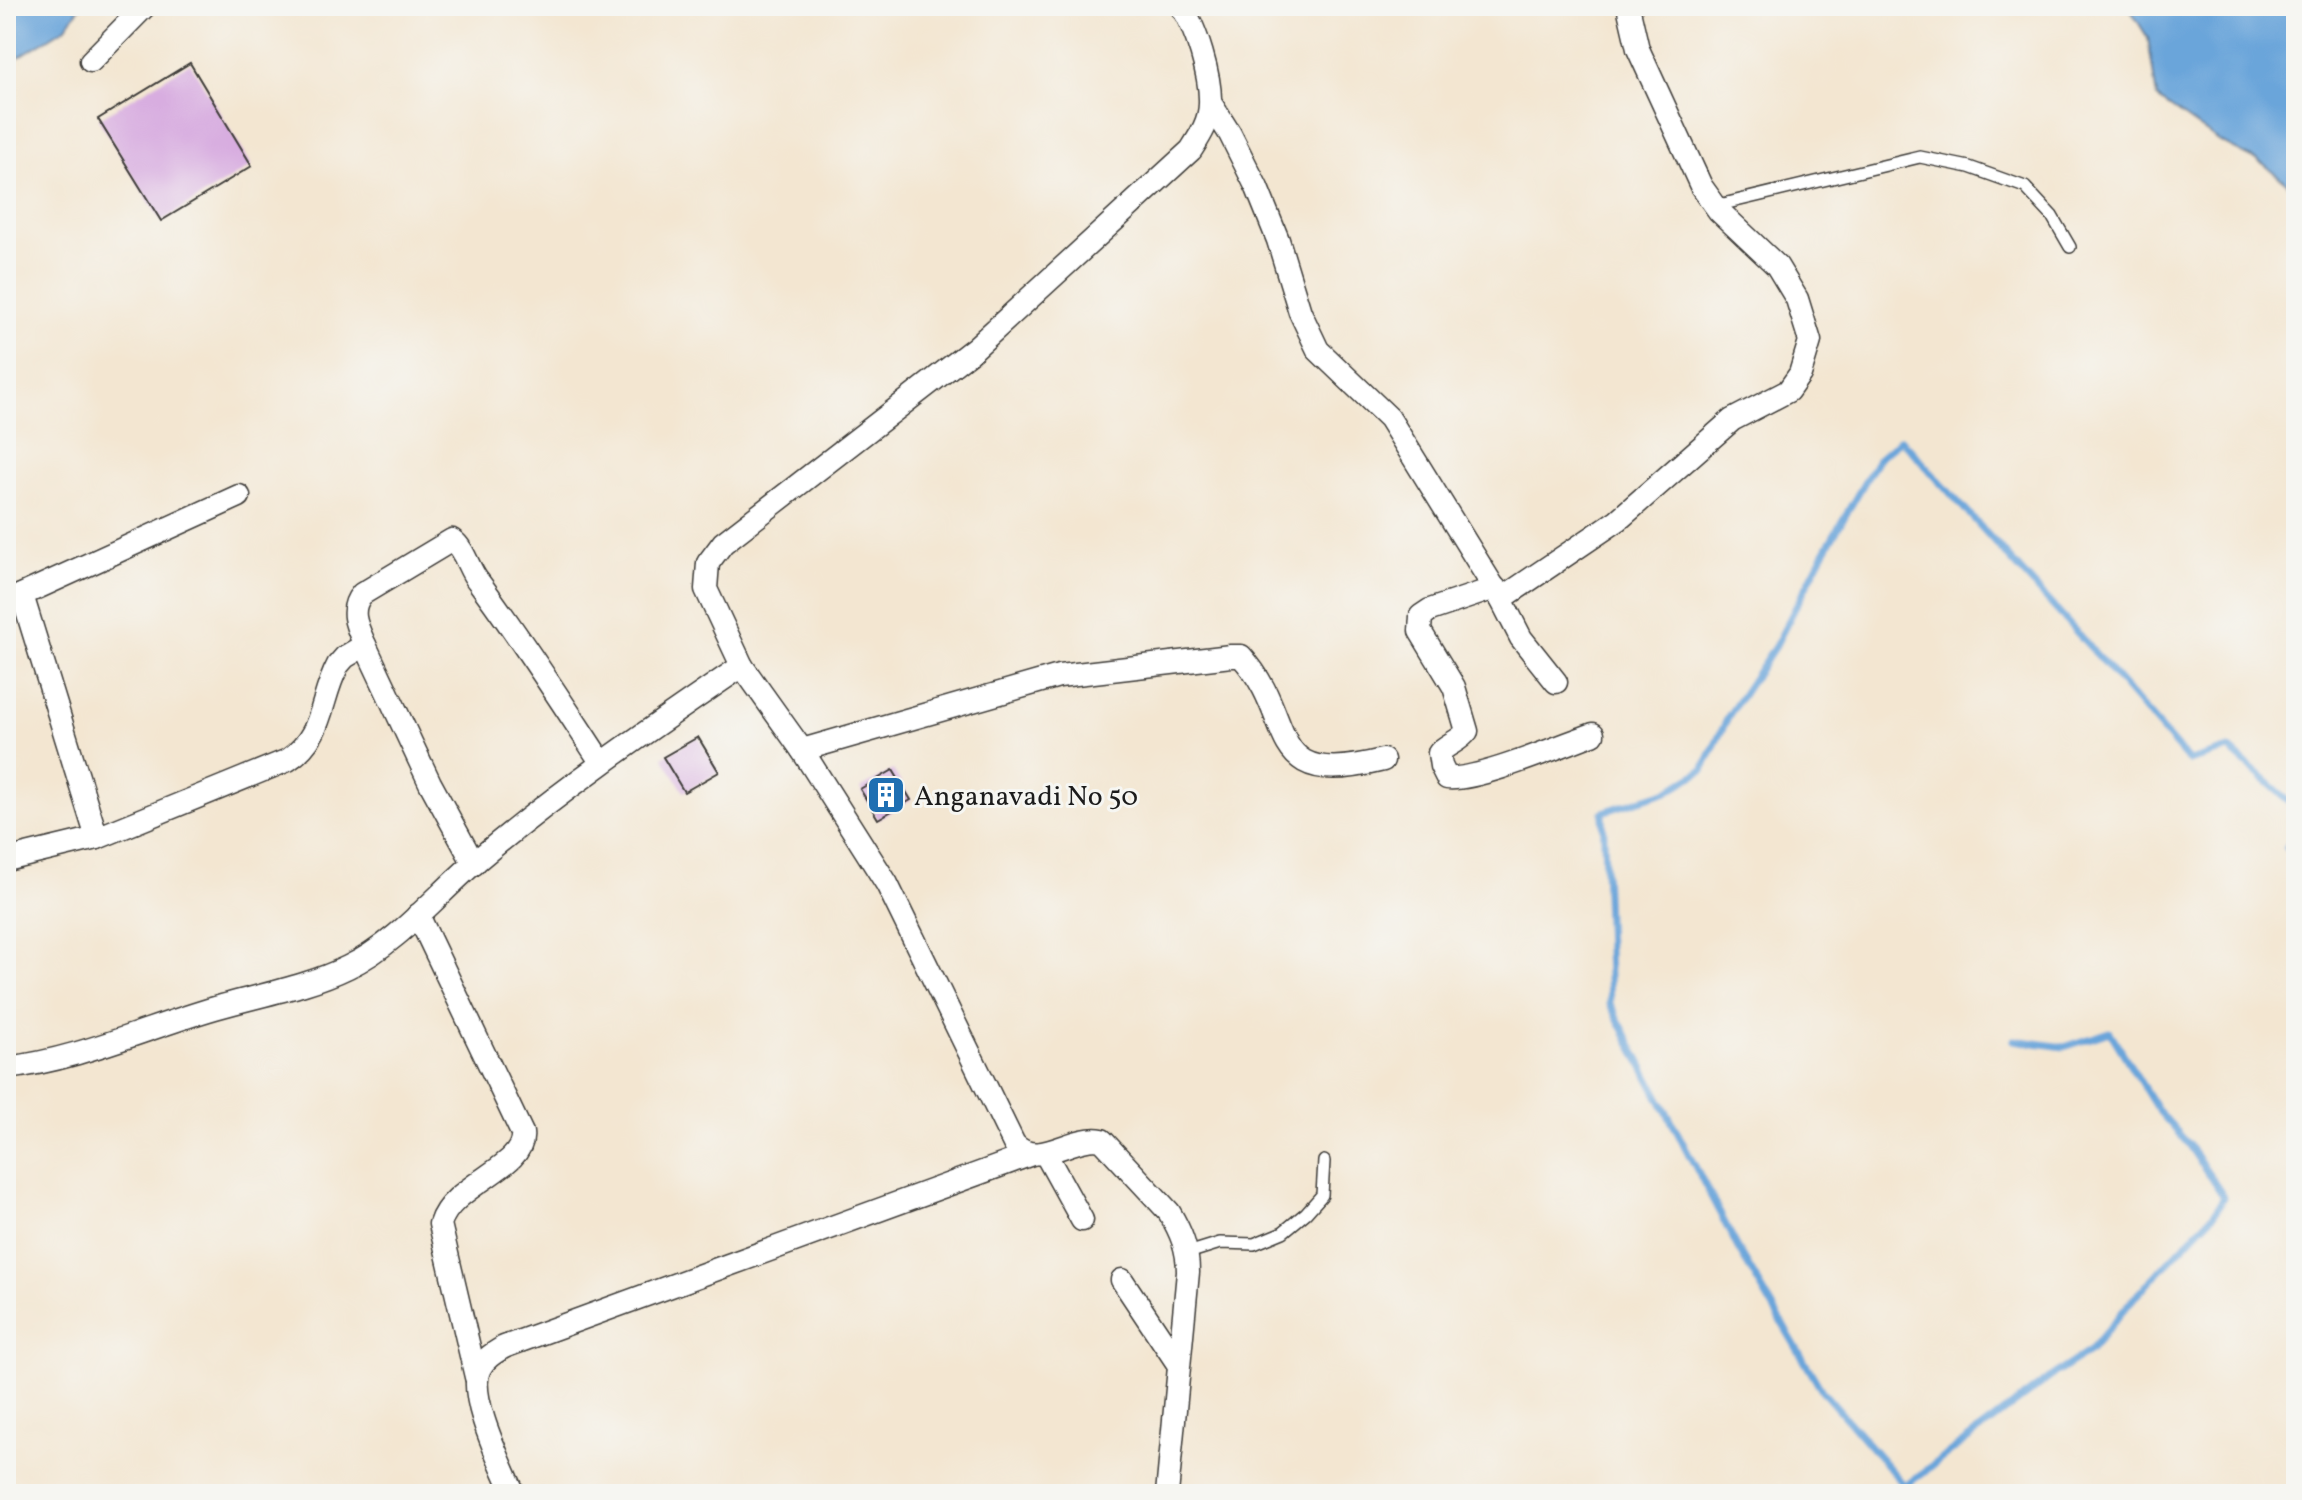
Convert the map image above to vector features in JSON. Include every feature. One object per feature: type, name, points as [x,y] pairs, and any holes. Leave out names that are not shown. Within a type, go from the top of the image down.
[{"type":"street","points":[[91,61],[145,6]]},
{"type":"street","points":[[1593,734],[1500,767],[1456,779],[1447,778],[1439,753],[1461,739],[1467,731],[1465,717],[1454,687],[1420,631],[1421,616],[1430,610],[1498,594],[1618,520],[1732,420],[1788,391],[1800,374],[1810,341],[1797,299],[1777,266],[1715,206],[1688,160],[1638,49],[1628,6]]},
{"type":"street","points":[[1191,9],[1211,104],[1257,188],[1278,240],[1300,312],[1318,350],[1389,418],[1498,594],[1521,638],[1556,682]]},
{"type":"street","points":[[1082,1220],[1039,1154],[1019,1150],[1009,1137],[887,884],[802,750],[742,666],[706,589],[708,563],[723,543],[975,348],[1191,150],[1205,128],[1211,104]]},
{"type":"street","points":[[97,838],[14,598],[239,496]]},
{"type":"street","points":[[474,864],[430,783],[365,645],[353,608],[362,594],[444,543],[454,540],[475,578],[517,633],[601,762]]},
{"type":"street","points":[[6,860],[97,838],[288,760],[309,743],[338,665],[365,645]]},
{"type":"street","points":[[802,750],[1059,676],[1241,656],[1251,667],[1271,703],[1289,748],[1301,761],[1322,768],[1364,765],[1383,760]]},
{"type":"street","points":[[6,1068],[38,1064],[350,967],[389,939],[474,864],[601,762],[742,666]]},
{"type":"street","points":[[418,915],[522,1133],[521,1149],[508,1162],[452,1201],[440,1224],[476,1377],[476,1399],[514,1494]]},
{"type":"street","points":[[476,1377],[485,1360],[504,1347],[1039,1154],[1081,1140],[1096,1139],[1107,1143],[1169,1212],[1188,1253],[1167,1494]]},
{"type":"street","points":[[1122,1280],[1178,1364]]},
{"type":"lane","points":[[1715,206],[1920,157],[1969,167],[2025,187],[2052,216],[2070,247]]},
{"type":"lane","points":[[1188,1253],[1220,1243],[1254,1244],[1283,1232],[1322,1195],[1324,1161]]},
{"type":"water","points":[[6,6],[81,6],[65,28],[6,65]]},
{"type":"water","points":[[2128,6],[2296,6],[2296,191],[2264,164],[2220,142],[2157,98],[2148,38]]},
{"type":"building","points":[[190,63],[252,166],[161,221],[98,119]]},
{"type":"building","points":[[698,737],[719,772],[684,792],[663,757]]},
{"type":"building","name":"Anganavadi No 50","points":[[893,770],[911,800],[878,819],[860,789]]},
{"type":"waterway","points":[[1908,1494],[1905,1486],[1822,1391],[1739,1250],[1610,1004],[1603,812],[1668,791],[1703,770],[1729,715],[1777,643],[1823,554],[1878,459],[1901,439],[2189,761],[2229,749],[2296,807]]},
{"type":"waterway","points":[[2296,835],[2286,848],[2296,857]]},
{"type":"waterway","points":[[1905,1486],[2090,1351],[2133,1299],[2214,1214],[2224,1197],[2188,1144],[2157,1109],[2110,1032],[2064,1047],[2014,1040]]},
{"type":"place","name":"Anganavadi No 50","points":[[886,795]]}]
